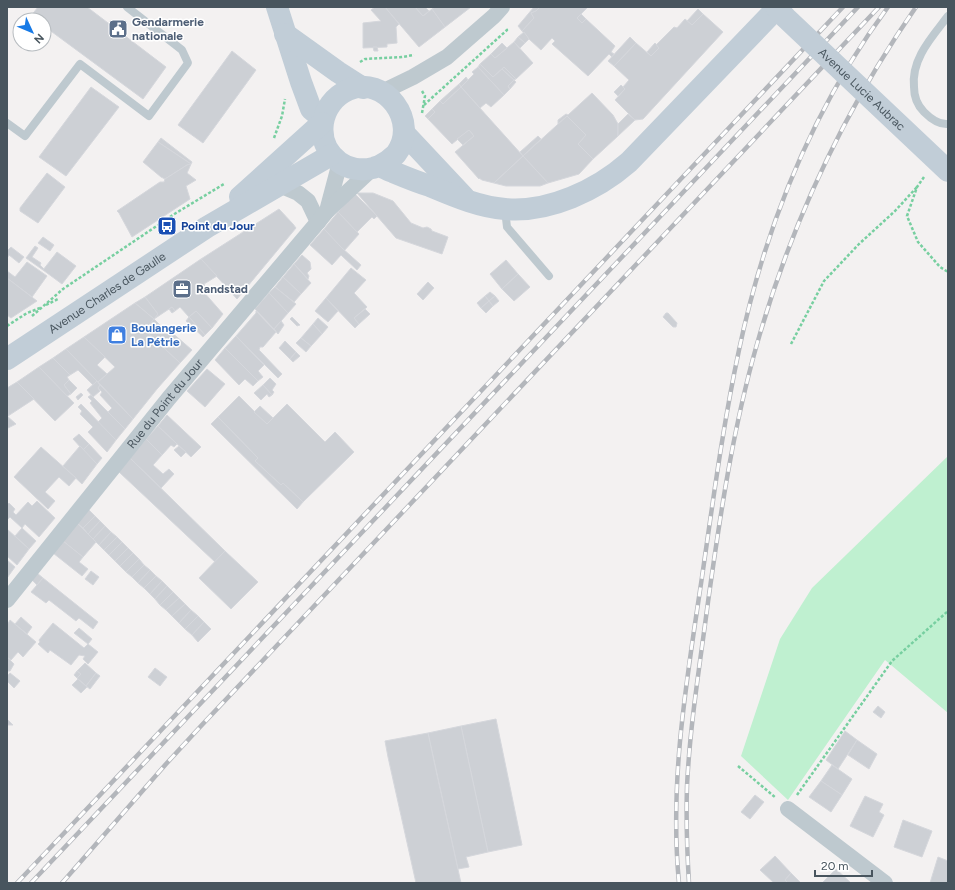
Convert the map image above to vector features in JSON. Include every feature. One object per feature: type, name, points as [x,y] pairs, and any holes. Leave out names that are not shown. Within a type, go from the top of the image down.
[{"type":"main road","points":[[277,7],[311,109],[323,121]]},
{"type":"main road","points":[[376,167],[468,201],[505,209],[527,209],[567,199],[586,192],[616,173],[629,162],[777,7]]},
{"type":"main road","name":"Avenue Lucie Aubrac","points":[[777,7],[786,18],[948,171]]},
{"type":"main road","points":[[285,34],[338,72],[392,99],[399,109],[403,121],[404,134],[396,153],[388,161],[376,167],[362,170],[350,168],[336,159],[325,145],[322,134],[323,121],[328,106],[338,96],[350,90],[373,90]]},
{"type":"main road","points":[[206,226],[323,121]]},
{"type":"main road","points":[[404,134],[468,201]]},
{"type":"main road","points":[[206,226],[280,185],[336,159]]},
{"type":"main road","name":"Avenue Charles de Gaulle","points":[[7,359],[206,226]]},
{"type":"street","points":[[373,90],[413,77],[447,57],[494,16],[502,7]]},
{"type":"street","points":[[322,216],[336,159]]},
{"type":"street","name":"Rue du Point du Jour","points":[[7,600],[169,398],[322,216],[376,167]]},
{"type":"street","points":[[280,185],[298,193],[322,216]]},
{"type":"street","points":[[788,809],[881,882]]},
{"type":"lane","points":[[7,123],[25,136],[80,64],[149,116],[188,63],[182,50],[127,7]]},
{"type":"lane","points":[[948,16],[926,45],[916,62],[913,78],[914,94],[920,107],[931,118],[944,124],[948,124]]},
{"type":"lane","points":[[505,209],[507,227],[549,276]]},
{"type":"path","points":[[274,140],[282,116]]},
{"type":"path","points":[[792,344],[824,281],[859,244],[895,211],[926,175]]},
{"type":"path","points":[[7,326],[27,313],[41,307],[63,289],[164,221],[227,183]]},
{"type":"path","points":[[917,187],[907,216],[918,242],[940,267],[948,272]]},
{"type":"path","points":[[738,766],[788,809],[892,661],[948,611]]},
{"type":"green space","points":[[948,456],[948,713],[885,660],[788,800],[741,756],[780,639],[812,588]]},
{"type":"building","points":[[38,7],[87,7],[166,67],[143,99],[52,32],[52,12],[34,12]]},
{"type":"building","points":[[375,7],[385,7],[399,24],[396,27],[397,43],[387,44],[387,47],[363,48],[363,23],[381,21],[371,10]]},
{"type":"building","points":[[385,7],[415,7],[423,16],[432,9],[445,27],[419,47]]},
{"type":"building","points":[[415,7],[425,7],[429,11],[423,16]]},
{"type":"building","points":[[435,7],[471,7],[445,27],[432,9]]},
{"type":"building","points":[[534,7],[540,7],[531,13],[534,18],[522,31],[518,26]]},
{"type":"building","points":[[540,7],[588,7],[577,18],[582,23],[586,19],[615,46],[611,52],[614,54],[612,57],[609,54],[588,76],[552,44],[555,41],[552,38],[541,50],[522,31],[534,18],[531,13]]},
{"type":"building","points":[[698,9],[703,14],[692,25],[687,21]]},
{"type":"building","points":[[581,14],[586,19],[582,23],[577,18]]},
{"type":"building","points":[[703,14],[723,32],[643,119],[635,120],[615,100],[625,89],[623,87],[629,80],[614,66],[636,43],[651,56],[659,48],[656,45],[674,27],[677,28],[685,19],[692,25]]},
{"type":"building","points":[[524,32],[529,39],[525,43],[518,37]]},
{"type":"building","points":[[518,37],[525,43],[520,48],[514,42]]},
{"type":"building","points":[[630,37],[636,43],[614,66],[608,61]]},
{"type":"building","points":[[514,42],[533,63],[516,79],[504,67],[493,77],[480,64],[491,54],[495,58]]},
{"type":"building","points":[[502,43],[507,48],[495,58],[491,54]]},
{"type":"building","points":[[655,43],[659,48],[651,56],[647,52]]},
{"type":"building","points":[[373,47],[377,47],[378,51],[374,51]]},
{"type":"building","points":[[232,51],[256,70],[203,143],[178,125]]},
{"type":"building","points":[[480,64],[493,77],[502,69],[514,80],[508,86],[510,89],[504,95],[478,67]]},
{"type":"building","points":[[478,67],[504,95],[491,107],[486,103],[480,108],[461,87],[474,74],[472,72]]},
{"type":"building","points":[[504,67],[516,79],[514,80],[502,69]]},
{"type":"building","points":[[466,77],[468,80],[461,87],[459,84]]},
{"type":"building","points":[[514,80],[516,82],[510,89],[508,86]]},
{"type":"building","points":[[459,84],[461,87],[443,104],[440,101]]},
{"type":"building","points":[[621,85],[625,89],[618,96],[614,92]]},
{"type":"building","points":[[91,87],[119,107],[66,176],[39,157]]},
{"type":"building","points":[[461,87],[523,156],[494,183],[479,179],[455,152],[474,136],[469,130],[452,144],[428,119],[435,112],[432,109],[440,101],[443,104]]},
{"type":"building","points":[[592,93],[613,115],[618,124],[618,136],[593,159],[578,144],[586,135],[567,116],[558,124],[558,120],[566,114],[568,115]]},
{"type":"building","points":[[432,109],[435,112],[428,119],[425,116]]},
{"type":"building","points":[[628,114],[635,120],[618,136],[618,124]]},
{"type":"building","points":[[567,116],[586,135],[578,144],[593,159],[579,174],[548,183],[523,156]]},
{"type":"building","points":[[469,130],[474,136],[463,145],[457,139]]},
{"type":"building","points":[[538,136],[541,139],[523,156],[520,152]]},
{"type":"building","points":[[161,138],[192,162],[191,164],[158,142]]},
{"type":"building","points":[[158,142],[191,164],[165,179],[161,177],[143,162]]},
{"type":"building","points":[[523,156],[548,183],[540,186],[506,186],[494,183]]},
{"type":"building","points":[[191,164],[187,173],[196,180],[186,186],[190,199],[132,237],[117,211],[160,182],[164,182],[165,179]]},
{"type":"building","points":[[47,173],[65,187],[38,223],[20,211],[20,208]]},
{"type":"building","points":[[354,193],[377,216],[374,219],[372,217],[357,232],[338,212]]},
{"type":"building","points":[[357,193],[373,193],[393,201],[411,223],[423,228],[427,227],[432,231],[448,237],[442,254],[396,238]]},
{"type":"building","points":[[279,209],[296,228],[237,299],[201,259]]},
{"type":"building","points":[[338,212],[359,234],[344,251],[324,229]]},
{"type":"building","points":[[324,229],[361,265],[357,270],[341,255],[332,265],[310,245]]},
{"type":"building","points":[[43,237],[54,245],[50,251],[38,243]]},
{"type":"building","points":[[35,246],[38,248],[32,257],[41,263],[40,265],[44,269],[43,270],[26,258]]},
{"type":"building","points":[[11,247],[24,257],[19,263],[9,255],[7,258],[7,251]]},
{"type":"building","points":[[57,252],[76,266],[62,284],[43,270]]},
{"type":"building","points":[[302,255],[310,262],[311,269],[307,273],[309,276],[308,279],[294,264]]},
{"type":"building","points":[[201,259],[217,276],[204,284],[205,287],[202,290],[223,314],[212,328],[196,311],[189,317],[180,307],[175,311],[172,307],[154,319],[158,314],[145,297]]},
{"type":"building","points":[[506,260],[518,274],[502,289],[490,274]]},
{"type":"building","points":[[27,262],[47,276],[32,297],[7,278],[7,271],[15,277]]},
{"type":"building","points":[[294,264],[311,283],[301,294],[283,277]]},
{"type":"building","points":[[351,268],[366,280],[354,293],[367,307],[354,318],[359,324],[355,328],[326,298]]},
{"type":"building","points":[[518,274],[530,287],[514,301],[502,289]]},
{"type":"building","points":[[283,277],[301,294],[294,302],[275,287]]},
{"type":"building","points":[[7,278],[37,301],[11,318],[7,315]]},
{"type":"building","points":[[428,282],[434,288],[423,300],[417,294]]},
{"type":"building","points":[[275,287],[296,304],[288,313],[269,293]]},
{"type":"building","points":[[490,292],[495,296],[489,301],[485,296]]},
{"type":"building","points":[[269,293],[288,313],[274,329],[255,309]]},
{"type":"building","points":[[485,296],[489,301],[481,308],[477,303]]},
{"type":"building","points":[[495,296],[499,301],[493,306],[489,301]]},
{"type":"building","points":[[145,297],[158,314],[154,319],[135,303]]},
{"type":"building","points":[[326,298],[338,311],[328,322],[315,311]]},
{"type":"building","points":[[489,301],[493,306],[486,313],[481,308]]},
{"type":"building","points":[[135,303],[154,319],[145,330],[180,363],[133,419],[98,382],[115,367],[84,337]]},
{"type":"building","points":[[172,307],[175,311],[172,313],[169,309]]},
{"type":"building","points":[[365,309],[370,314],[359,324],[354,318]]},
{"type":"building","points":[[196,311],[212,328],[205,335],[189,317]]},
{"type":"building","points":[[256,311],[276,332],[263,347],[260,347],[259,350],[282,374],[278,378],[236,336],[256,313]]},
{"type":"building","points":[[666,313],[668,313],[677,323],[676,327],[673,327],[663,317]]},
{"type":"building","points":[[189,317],[205,335],[203,337],[186,321]]},
{"type":"building","points":[[292,317],[300,325],[297,326],[290,319]]},
{"type":"building","points":[[318,318],[328,327],[322,334],[313,324]]},
{"type":"building","points":[[154,319],[167,332],[170,331],[192,350],[180,363],[145,330]]},
{"type":"building","points":[[281,321],[284,325],[278,334],[274,329]]},
{"type":"building","points":[[313,324],[322,334],[311,346],[301,338]]},
{"type":"building","points":[[236,336],[264,365],[258,371],[263,377],[258,381],[225,348]]},
{"type":"building","points":[[84,337],[105,357],[97,365],[107,374],[98,382],[66,349]]},
{"type":"building","points":[[301,338],[311,346],[306,352],[296,343]]},
{"type":"building","points":[[285,341],[296,352],[290,359],[279,348]]},
{"type":"building","points":[[225,348],[258,381],[253,386],[245,379],[239,385],[215,360]]},
{"type":"building","points":[[66,349],[97,381],[93,385],[78,370],[70,375],[53,358]]},
{"type":"building","points":[[296,352],[300,356],[293,362],[290,359]]},
{"type":"building","points":[[53,358],[70,375],[67,377],[69,380],[64,385],[71,394],[67,396],[39,367]]},
{"type":"building","points":[[39,367],[74,403],[55,421],[17,382]]},
{"type":"building","points":[[207,369],[225,384],[205,407],[187,391]]},
{"type":"building","points":[[270,378],[276,384],[272,390],[274,392],[272,395],[263,385]]},
{"type":"building","points":[[69,380],[77,388],[71,394],[64,385]]},
{"type":"building","points":[[97,381],[100,385],[98,388],[100,391],[93,397],[87,390]]},
{"type":"building","points":[[17,382],[34,399],[8,416],[7,388]]},
{"type":"building","points":[[100,385],[133,419],[125,429],[108,412],[112,408],[100,395],[102,392],[98,388]]},
{"type":"building","points":[[263,385],[272,395],[269,397],[267,394],[261,400],[254,393]]},
{"type":"building","points":[[81,393],[83,395],[78,400],[76,397]]},
{"type":"building","points":[[91,395],[125,429],[116,440],[98,422],[102,418],[90,403],[92,401],[88,397]]},
{"type":"building","points":[[239,396],[267,424],[287,404],[325,442],[335,432],[354,452],[303,502],[283,483],[281,485],[255,461],[258,458],[218,417]]},
{"type":"building","points":[[81,404],[116,440],[107,452],[88,432],[93,427],[80,414],[82,411],[78,407]]},
{"type":"building","points":[[260,406],[273,418],[267,424],[254,412]]},
{"type":"building","points":[[167,415],[201,447],[191,457],[158,426]]},
{"type":"building","points":[[7,416],[16,424],[8,428],[7,427]]},
{"type":"building","points":[[218,417],[258,458],[255,461],[281,485],[283,483],[303,502],[297,509],[211,424]]},
{"type":"building","points":[[158,426],[177,444],[174,447],[171,445],[162,455],[146,439]]},
{"type":"building","points":[[79,434],[89,444],[83,450],[73,439]]},
{"type":"building","points":[[146,439],[162,455],[153,465],[163,474],[169,469],[174,474],[161,488],[130,458]]},
{"type":"building","points":[[89,444],[102,458],[97,464],[83,450]]},
{"type":"building","points":[[80,446],[97,464],[82,484],[63,466]]},
{"type":"building","points":[[179,446],[186,452],[181,457],[174,450]]},
{"type":"building","points":[[41,447],[76,478],[69,486],[59,477],[45,492],[55,501],[48,509],[14,477]]},
{"type":"building","points":[[130,458],[225,551],[215,562],[119,472]]},
{"type":"building","points":[[37,501],[55,518],[39,537],[25,524],[22,528],[10,517],[7,520],[7,505],[9,503],[15,509],[13,512],[16,515],[28,502],[32,506]]},
{"type":"building","points":[[88,509],[95,516],[83,528],[77,523]]},
{"type":"building","points":[[95,516],[100,521],[88,534],[83,528]]},
{"type":"building","points":[[100,521],[105,526],[93,539],[88,534]]},
{"type":"building","points":[[77,523],[96,542],[83,557],[63,541]]},
{"type":"building","points":[[105,526],[111,532],[99,545],[93,539]]},
{"type":"building","points":[[22,528],[36,541],[29,549],[15,536]]},
{"type":"building","points":[[7,529],[29,549],[17,565],[7,556]]},
{"type":"building","points":[[111,532],[117,537],[104,550],[99,545]]},
{"type":"building","points":[[117,537],[122,542],[109,555],[104,550]]},
{"type":"building","points":[[63,541],[83,557],[79,562],[88,569],[82,576],[53,553]]},
{"type":"building","points":[[122,542],[128,548],[115,561],[109,555]]},
{"type":"building","points":[[128,548],[133,553],[120,566],[115,561]]},
{"type":"building","points":[[225,551],[258,582],[231,609],[199,578]]},
{"type":"building","points":[[133,553],[139,559],[126,572],[120,566]]},
{"type":"building","points":[[139,559],[144,565],[132,577],[126,572]]},
{"type":"building","points":[[7,560],[15,567],[7,578]]},
{"type":"building","points":[[144,565],[150,570],[138,583],[132,577]]},
{"type":"building","points":[[150,570],[156,576],[144,588],[138,583]]},
{"type":"building","points":[[91,571],[99,577],[93,585],[85,579]]},
{"type":"building","points":[[37,573],[43,578],[37,585],[32,580]]},
{"type":"building","points":[[156,576],[162,581],[150,594],[144,588]]},
{"type":"building","points":[[43,578],[98,622],[93,629],[79,618],[76,621],[49,600],[46,603],[31,592]]},
{"type":"building","points":[[162,581],[167,586],[155,599],[150,594]]},
{"type":"building","points":[[167,586],[173,592],[160,605],[155,599]]},
{"type":"building","points":[[173,592],[179,598],[166,610],[160,605]]},
{"type":"building","points":[[179,598],[185,604],[172,616],[166,610]]},
{"type":"building","points":[[185,604],[191,610],[179,623],[172,616]]},
{"type":"building","points":[[191,610],[198,616],[185,629],[179,623]]},
{"type":"building","points":[[198,616],[204,622],[192,635],[185,629]]},
{"type":"building","points":[[21,617],[32,627],[27,634],[15,624]]},
{"type":"building","points":[[10,620],[36,642],[23,657],[18,652],[11,660],[7,657],[7,625]]},
{"type":"building","points":[[204,622],[211,629],[198,642],[192,635]]},
{"type":"building","points":[[53,623],[84,648],[88,644],[98,652],[88,664],[83,659],[85,656],[79,655],[71,665],[50,650],[48,653],[38,644],[40,642],[39,640]]},
{"type":"building","points":[[79,628],[92,639],[88,644],[74,633]]},
{"type":"building","points":[[7,657],[14,664],[10,671],[7,671]]},
{"type":"building","points":[[85,663],[96,673],[86,686],[77,678],[81,674],[77,671]]},
{"type":"building","points":[[155,668],[167,677],[160,686],[148,677]]},
{"type":"building","points":[[77,671],[81,674],[77,678],[74,675]]},
{"type":"building","points":[[10,673],[20,681],[14,688],[7,681],[7,676]]},
{"type":"building","points":[[96,673],[100,676],[90,689],[86,686]]},
{"type":"building","points":[[78,679],[87,687],[81,693],[72,685]]},
{"type":"building","points":[[878,706],[885,712],[881,718],[873,712]]},
{"type":"building","points":[[7,719],[13,725],[7,725]]},
{"type":"building","points":[[496,719],[522,845],[488,852],[461,726]]},
{"type":"building","points":[[461,726],[488,852],[466,857],[469,867],[458,869],[428,733]]},
{"type":"building","points":[[845,731],[857,740],[838,769],[826,760]]},
{"type":"building","points":[[428,733],[461,883],[416,883],[388,757],[385,741]]},
{"type":"building","points":[[857,740],[877,754],[869,769],[848,755]]},
{"type":"building","points":[[832,765],[852,779],[842,795],[821,781]]},
{"type":"building","points":[[821,781],[842,795],[831,812],[809,797]]},
{"type":"building","points":[[755,795],[764,802],[750,819],[741,812]]},
{"type":"building","points":[[865,796],[883,804],[879,812],[884,815],[873,837],[850,826]]},
{"type":"building","points":[[903,820],[932,831],[922,857],[894,847]]},
{"type":"building","points":[[775,856],[791,873],[785,880],[788,883],[774,883],[760,870]]},
{"type":"building","points":[[938,857],[948,861],[948,883],[930,883]]},
{"type":"building","points":[[836,869],[851,883],[822,883]]},
{"type":"building","points":[[791,873],[801,883],[788,883],[785,880]]},
{"type":"railway","points":[[17,883],[843,7]]},
{"type":"railway","points":[[31,883],[858,7]]},
{"type":"railway","points":[[62,883],[200,727],[879,7]]},
{"type":"railway","points":[[679,883],[676,806],[685,691],[723,435],[739,350],[763,259],[795,170],[815,127],[837,86],[861,46],[888,7]]},
{"type":"railway","points":[[689,883],[687,786],[693,717],[722,505],[748,376],[786,255],[823,169],[843,127],[866,86],[916,7]]},
{"type":"place","name":"Gendarmerie nationale","points":[[118,29]]},
{"type":"place","name":"Point du Jour","points":[[167,226]]},
{"type":"place","name":"Randstad","points":[[182,289]]},
{"type":"place","name":"Boulangerie La Pétrie","points":[[117,335]]}]
